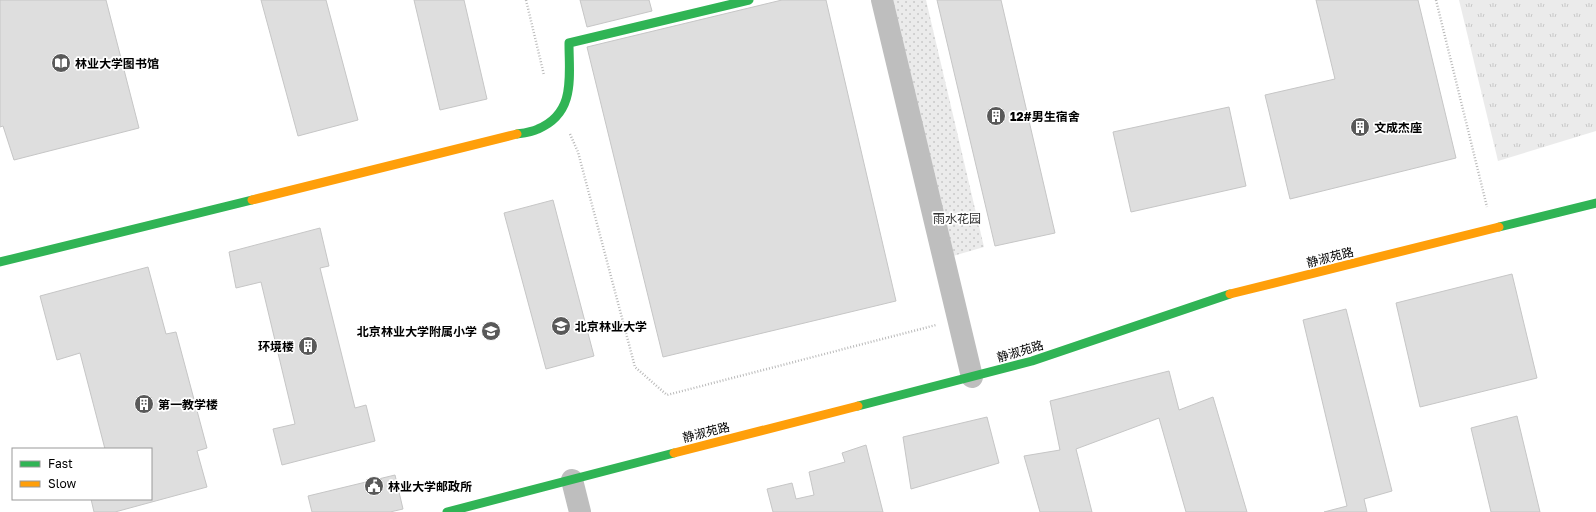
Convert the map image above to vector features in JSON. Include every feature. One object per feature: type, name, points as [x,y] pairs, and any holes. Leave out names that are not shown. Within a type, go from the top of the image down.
[{"type":"street","points":[[0,262],[538,129],[558,116],[569,93],[569,43],[749,0]]},
{"type":"street","points":[[882,0],[972,377]]},
{"type":"street","name":"静淑苑路","points":[[446,512],[1032,361],[1125,331],[1222,296],[1596,203]]},
{"type":"street","points":[[572,480],[580,512]]},
{"type":"path","points":[[526,0],[545,76]]},
{"type":"path","points":[[1436,0],[1492,229]]},
{"type":"path","points":[[558,116],[570,133],[578,152],[635,367],[667,395],[958,318]]},
{"type":"green space","name":"雨水花园","points":[[888,0],[926,0],[984,247],[946,258]]},
{"type":"green space","points":[[1459,0],[1596,0],[1596,131],[1498,161]]},
{"type":"building","name":"林业大学图书馆","points":[[0,0],[106,0],[139,128],[14,160],[3,126],[0,127]]},
{"type":"building","points":[[261,0],[326,0],[358,120],[298,136]]},
{"type":"building","points":[[414,0],[464,0],[487,99],[440,110]]},
{"type":"building","points":[[580,0],[649,0],[652,11],[587,27]]},
{"type":"building","points":[[782,0],[826,0],[896,301],[663,357],[587,47]]},
{"type":"building","name":"12#男生宿舍","points":[[937,0],[1001,0],[1055,233],[995,246]]},
{"type":"building","name":"文成杰座","points":[[1316,0],[1418,0],[1456,158],[1290,199],[1265,95],[1335,79]]},
{"type":"building","points":[[1229,107],[1246,186],[1131,212],[1113,132]]},
{"type":"building","points":[[553,200],[594,356],[546,369],[504,213]]},
{"type":"building","name":"环境楼","points":[[320,228],[329,266],[320,268],[355,408],[366,405],[375,441],[282,465],[273,429],[295,424],[261,282],[236,288],[229,252]]},
{"type":"building","name":"第一教学楼","points":[[148,267],[166,334],[176,332],[207,448],[197,451],[207,487],[115,512],[94,512],[91,500],[152,500],[152,448],[105,448],[80,353],[57,360],[40,296]]},
{"type":"building","points":[[1512,274],[1537,378],[1420,407],[1396,303]]},
{"type":"building","points":[[1346,309],[1392,491],[1364,499],[1367,512],[1324,512],[1347,506],[1303,320]]},
{"type":"building","points":[[1169,371],[1179,410],[1213,397],[1247,512],[1186,512],[1159,418],[1076,449],[1092,512],[1040,512],[1024,456],[1060,450],[1050,401]]},
{"type":"building","points":[[1517,416],[1540,512],[1491,512],[1471,428]]},
{"type":"building","points":[[987,417],[999,463],[911,489],[903,437]]},
{"type":"building","points":[[866,445],[883,512],[773,512],[767,489],[792,483],[796,499],[814,495],[809,472],[845,462],[842,453]]},
{"type":"building","name":"林业大学邮政所","points":[[395,475],[403,509],[390,512],[312,512],[308,496]]},
{"type":"traffic: fast","points":[[517,134],[531,132],[550,122],[559,114],[565,104],[568,93],[570,69],[569,43],[749,0]]},
{"type":"traffic: fast","points":[[0,262],[252,200]]},
{"type":"traffic: fast","points":[[1499,227],[1596,203]]},
{"type":"traffic: fast","points":[[858,406],[1032,361],[1230,294]]},
{"type":"traffic: fast","points":[[447,512],[674,453]]},
{"type":"traffic: slow","points":[[252,200],[517,134]]},
{"type":"traffic: slow","points":[[1230,294],[1499,227]]},
{"type":"traffic: slow","points":[[674,453],[858,406]]},
{"type":"place","name":"林业大学图书馆","points":[[61,63]]},
{"type":"place","name":"12#男生宿舍","points":[[996,116]]},
{"type":"place","name":"文成杰座","points":[[1360,127]]},
{"type":"place","name":"北京林业大学","points":[[561,326]]},
{"type":"place","name":"北京林业大学附属小学","points":[[491,331]]},
{"type":"place","name":"环境楼","points":[[308,346]]},
{"type":"place","name":"第一教学楼","points":[[144,404]]},
{"type":"place","name":"林业大学邮政所","points":[[374,486]]}]
